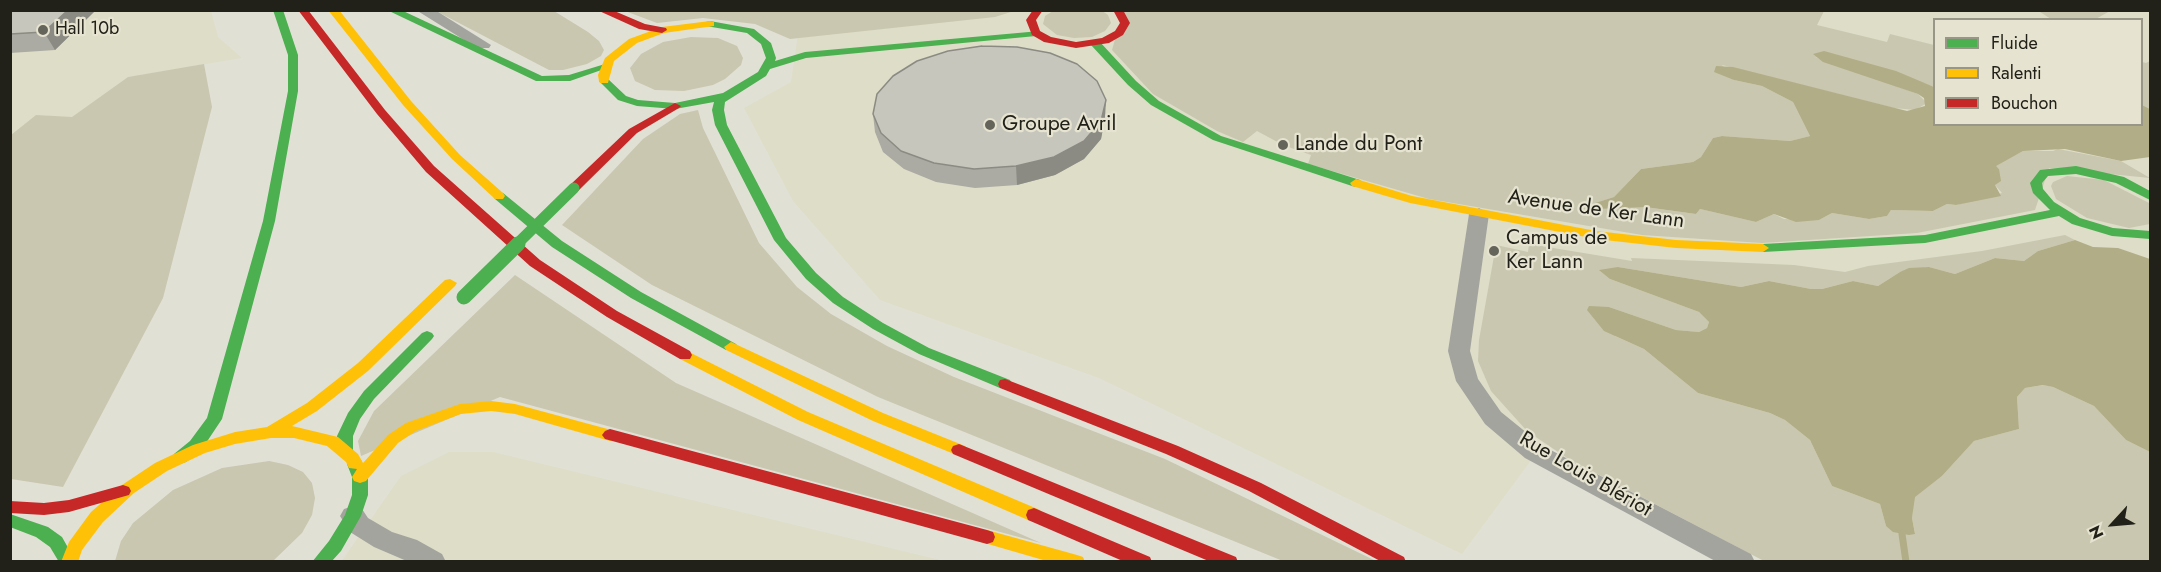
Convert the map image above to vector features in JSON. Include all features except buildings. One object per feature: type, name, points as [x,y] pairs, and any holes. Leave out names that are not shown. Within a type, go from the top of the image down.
[{"type":"main road","points":[[10,520],[42,532],[56,542],[68,561],[97,517],[128,489],[180,458],[196,445],[214,419],[269,221],[293,91],[293,55],[278,10]]},
{"type":"main road","points":[[303,10],[374,104],[430,169],[535,263],[612,314],[701,364],[803,416],[1144,561]]},
{"type":"main road","points":[[333,10],[407,103],[456,157],[503,200],[557,244],[636,295],[724,344],[878,417],[1230,561]]},
{"type":"main road","points":[[392,10],[540,79],[558,80],[605,67]]},
{"type":"main road","points":[[766,43],[790,47],[806,46],[1035,21],[1057,42],[1076,45],[1095,43],[1113,37],[1124,28],[1124,18],[1118,10]]},
{"type":"main road","points":[[597,18],[662,30]]},
{"type":"main road","points":[[1035,21],[804,55],[768,66],[753,82],[720,101],[718,110],[721,125],[780,240],[811,276],[838,300],[924,351],[1172,450],[1255,487],[1398,561]]},
{"type":"main road","points":[[726,96],[675,106],[646,104],[622,98],[605,84],[605,67],[618,44],[662,30],[694,25],[725,25],[750,31],[766,43],[770,50],[768,66]]},
{"type":"main road","name":"Avenue de Ker Lann","points":[[1095,43],[1132,83],[1155,103],[1217,138],[1364,186],[1479,214],[1596,235],[1676,244],[1758,248],[1835,246],[1925,239],[2061,212]]},
{"type":"main road","points":[[620,112],[622,98]]},
{"type":"main road","points":[[460,301],[633,130],[675,106]]},
{"type":"main road","points":[[2151,183],[2120,180],[2076,170],[2044,173],[2036,183],[2037,190],[2042,197],[2061,212],[2112,232],[2151,235]]},
{"type":"main road","points":[[2120,180],[2151,196]]},
{"type":"main road","points":[[492,242],[533,201]]},
{"type":"main road","points":[[271,432],[312,407],[355,374],[454,279]]},
{"type":"main road","points":[[345,450],[345,436],[358,410],[441,322]]},
{"type":"main road","points":[[360,477],[393,439],[436,416],[460,409],[491,406],[515,409],[1077,561]]},
{"type":"main road","points":[[180,458],[236,438],[271,432],[314,435],[332,441],[345,450],[357,467],[360,477],[360,495],[353,516],[340,538],[320,561]]},
{"type":"main road","points":[[10,507],[44,509],[69,506],[128,489]]},
{"type":"street","points":[[423,10],[495,52],[513,66]]},
{"type":"street","name":"Rue Louis Blériot","points":[[1479,214],[1459,351],[1467,381],[1493,418],[1534,452],[1742,561]]},
{"type":"street","points":[[353,516],[359,525],[383,540],[408,548],[433,561]]},
{"type":"shaded area","points":[[1101,10],[1108,15],[1111,23],[1105,31],[1092,37],[1074,38],[1057,35],[1043,24],[1045,16],[1053,11]]},
{"type":"shaded area","points":[[11,11],[211,11],[218,37],[242,58],[128,77],[72,118],[36,115],[11,135]]},
{"type":"shaded area","points":[[436,11],[554,11],[588,32],[599,41],[604,50],[601,56],[587,64],[563,70],[549,70]]},
{"type":"shaded area","points":[[625,11],[1014,11],[995,17],[790,39],[755,24],[703,18],[657,23]]},
{"type":"shaded area","name":"Campus de Ker Lann","points":[[958,11],[2150,11],[2150,561],[1720,538],[1543,444],[1462,554],[1099,378],[880,300],[793,201],[744,108],[791,82],[799,27]]},
{"type":"shaded area","points":[[1123,11],[1824,11],[1817,25],[1887,42],[1890,34],[1933,45],[1933,87],[1878,67],[1815,57],[1918,94],[1927,103],[1915,110],[1894,108],[1722,65],[1734,80],[1762,86],[1793,102],[1810,136],[1790,141],[1722,136],[1713,138],[1701,157],[1693,162],[1641,169],[1614,197],[1588,206],[1599,209],[1637,206],[1696,214],[1700,209],[1756,222],[1774,214],[1784,219],[1819,220],[1832,213],[1869,219],[1887,216],[1891,210],[1933,211],[1947,204],[1956,205],[2002,193],[1995,185],[1999,169],[1995,166],[2023,151],[2058,149],[2121,161],[2150,178],[2049,168],[2035,210],[1917,233],[1762,243],[1642,235],[1429,199],[1308,164],[1311,155],[1283,145],[1257,131],[1243,142],[1217,131],[1153,94],[1112,50]]},
{"type":"shaded area","points":[[2110,11],[2098,18],[2049,18],[2040,12]]},
{"type":"shaded area","points":[[691,37],[718,38],[737,46],[743,58],[741,65],[725,79],[713,85],[684,91],[655,90],[635,81],[630,68],[641,54],[663,42]]},
{"type":"shaded area","points":[[1824,51],[1896,71],[1933,87],[1933,126],[2143,126],[2143,106],[2150,109],[2150,157],[2121,161],[2065,149],[2023,151],[1996,166],[1999,169],[2001,181],[1995,185],[2001,196],[1956,205],[1947,204],[1933,211],[1891,210],[1887,216],[1869,219],[1832,213],[1819,220],[1796,222],[1774,214],[1756,222],[1700,209],[1696,214],[1645,207],[1599,209],[1586,206],[1614,197],[1641,169],[1693,162],[1701,157],[1713,138],[1722,136],[1790,141],[1810,136],[1793,102],[1762,86],[1734,80],[1714,72],[1716,66],[1733,67],[1907,111],[1925,106],[1924,98],[1918,94],[1823,62],[1813,54]]},
{"type":"shaded area","points":[[2150,61],[2150,109],[2143,106],[2143,62]]},
{"type":"shaded area","points":[[204,64],[212,107],[163,298],[63,487],[11,479],[11,135],[36,115],[72,117],[128,77]]},
{"type":"shaded area","points":[[698,110],[703,128],[759,243],[797,287],[831,314],[887,346],[954,377],[1165,459],[1376,561],[1283,561],[878,397],[652,285],[562,225],[643,139],[680,114]]},
{"type":"shaded area","points":[[2067,176],[2104,180],[2149,203],[2150,224],[2129,228],[2087,218],[2056,199],[2051,186],[2053,182]]},
{"type":"shaded area","points":[[2065,235],[2075,240],[2038,251],[2024,261],[1995,258],[1955,274],[1929,267],[1900,272],[1878,286],[1853,281],[1822,289],[1811,289],[1769,281],[1741,287],[1618,267],[1610,279],[1699,312],[1709,322],[1707,328],[1699,332],[1676,330],[1609,307],[1615,336],[1644,349],[1698,393],[1770,413],[1785,420],[1810,440],[1832,486],[1880,504],[1886,526],[1915,533],[1912,518],[1914,497],[1942,476],[1974,441],[2019,429],[2017,397],[2025,388],[2044,385],[2053,387],[2094,406],[2126,440],[2150,452],[2150,561],[1764,561],[1567,458],[1527,431],[1491,391],[1478,361],[1479,340],[1496,245],[1528,252],[1529,244],[1632,261],[1631,258],[1794,265],[1845,272],[1868,266],[1982,251]]},
{"type":"shaded area","points":[[2075,240],[2093,247],[2118,248],[2150,259],[2150,452],[2126,440],[2094,406],[2053,387],[2043,385],[2025,388],[2017,397],[2019,429],[1974,441],[1942,476],[1915,497],[1912,518],[1915,534],[1909,535],[1893,532],[1886,526],[1880,504],[1832,486],[1810,440],[1785,420],[1770,413],[1698,393],[1644,349],[1604,331],[1587,310],[1589,306],[1609,307],[1676,330],[1699,332],[1707,328],[1709,322],[1699,312],[1610,279],[1599,270],[1618,267],[1741,287],[1769,281],[1811,289],[1822,289],[1853,281],[1878,286],[1909,268],[1929,267],[1955,274],[1995,258],[2024,261],[2038,251]]},
{"type":"shaded area","points":[[515,275],[676,383],[1041,543],[500,397],[361,456],[358,441],[374,411]]},
{"type":"shaded area","points":[[449,452],[493,452],[944,561],[341,562],[401,476]]},
{"type":"shaded area","points":[[269,461],[288,465],[303,472],[312,483],[315,498],[312,515],[302,533],[273,561],[115,561],[121,541],[133,523],[173,490],[222,468]]},
{"type":"waterway","points":[[1902,534],[1906,562]]},
{"type":"traffic: fast","points":[[180,458],[196,445],[214,419],[269,221],[293,91],[293,55],[278,10]]},
{"type":"traffic: fast","points":[[392,10],[540,79],[570,78],[605,67]]},
{"type":"traffic: fast","points":[[604,81],[622,98],[637,103],[675,106],[726,96],[762,74],[771,58],[766,43],[750,31],[710,24]]},
{"type":"traffic: fast","points":[[768,66],[805,55],[1036,33]]},
{"type":"traffic: fast","points":[[1095,43],[1132,83],[1155,103],[1217,138],[1356,183]]},
{"type":"traffic: fast","points":[[726,96],[720,101],[718,110],[721,125],[780,240],[811,276],[838,300],[878,326],[924,351],[1005,384]]},
{"type":"traffic: fast","points":[[2150,196],[2120,180],[2076,170],[2044,173],[2036,183],[2037,190],[2050,205],[2076,221],[2112,232],[2150,235]]},
{"type":"traffic: fast","points":[[464,297],[574,188]]},
{"type":"traffic: fast","points":[[499,196],[557,244],[636,295],[731,347]]},
{"type":"traffic: fast","points":[[1763,248],[1925,239],[2061,212]]},
{"type":"traffic: fast","points":[[345,450],[345,436],[353,417],[369,395],[427,336]]},
{"type":"traffic: fast","points":[[320,562],[335,546],[353,516],[360,495],[360,477],[355,464]]},
{"type":"traffic: fast","points":[[10,520],[42,532],[56,542],[68,562]]},
{"type":"traffic: slow","points":[[333,10],[407,103],[456,157],[499,196]]},
{"type":"traffic: slow","points":[[604,81],[603,75],[609,60],[633,41],[662,30],[710,24]]},
{"type":"traffic: slow","points":[[1356,183],[1410,199],[1596,235],[1676,244],[1763,248]]},
{"type":"traffic: slow","points":[[271,432],[312,407],[363,367],[450,283]]},
{"type":"traffic: slow","points":[[731,347],[878,417],[959,450]]},
{"type":"traffic: slow","points":[[685,355],[803,416],[1034,515]]},
{"type":"traffic: slow","points":[[360,477],[393,439],[411,427],[460,409],[491,406],[515,409],[610,435]]},
{"type":"traffic: slow","points":[[69,562],[75,547],[97,517],[128,489],[161,467],[199,449],[235,438],[271,432],[294,432],[332,441],[352,458],[355,464]]},
{"type":"traffic: slow","points":[[987,537],[1077,562]]},
{"type":"traffic: jam","points":[[303,10],[381,112],[430,169],[535,263],[612,314],[685,355]]},
{"type":"traffic: jam","points":[[602,10],[643,27],[662,30]]},
{"type":"traffic: jam","points":[[1038,10],[1031,20],[1036,33],[1048,40],[1076,45],[1105,41],[1119,33],[1125,23],[1118,10]]},
{"type":"traffic: jam","points":[[574,188],[633,131],[675,106]]},
{"type":"traffic: jam","points":[[1005,384],[1172,450],[1255,487],[1398,562]]},
{"type":"traffic: jam","points":[[610,435],[987,537]]},
{"type":"traffic: jam","points":[[959,450],[1230,562]]},
{"type":"traffic: jam","points":[[10,507],[44,509],[69,506],[123,491]]},
{"type":"traffic: jam","points":[[1034,515],[1144,562]]},
{"type":"place","name":"Hall 10b","points":[[43,30]]},
{"type":"place","name":"Groupe Avril","points":[[990,125]]},
{"type":"place","name":"Lande du Pont","points":[[1283,145]]},
{"type":"place","name":"Campus de Ker Lann","points":[[1494,251]]}]
